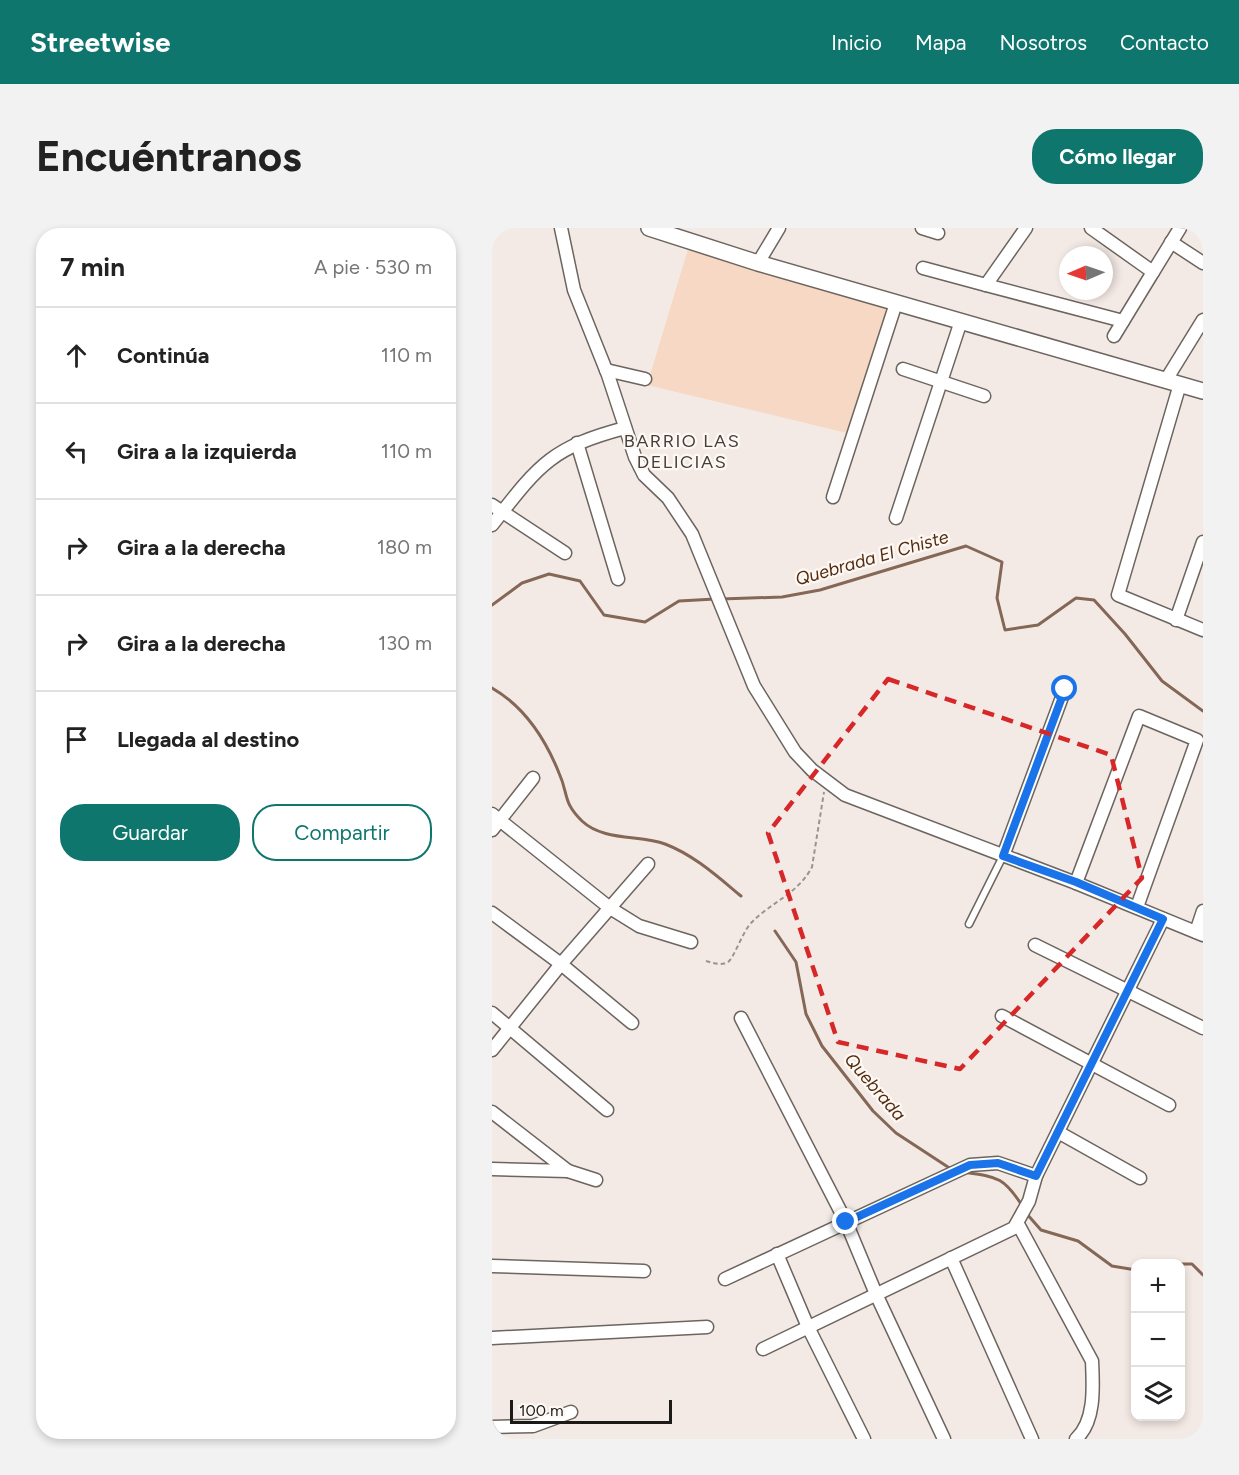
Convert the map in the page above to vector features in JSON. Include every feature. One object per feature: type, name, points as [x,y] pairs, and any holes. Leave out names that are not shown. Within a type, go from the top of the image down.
[{"type":"street","points":[[561,228],[574,290],[644,475],[668,498],[692,534],[754,686],[795,752],[845,795],[1076,882],[1199,933],[1203,911]]},
{"type":"street","points":[[649,228],[758,263],[1203,391]]},
{"type":"street","points":[[758,263],[779,228]]},
{"type":"street","points":[[922,228],[938,233]]},
{"type":"street","points":[[986,285],[1026,228]]},
{"type":"street","points":[[1091,228],[1153,272]]},
{"type":"street","points":[[1114,336],[1180,228]]},
{"type":"street","points":[[1171,242],[1203,263]]},
{"type":"street","points":[[923,268],[1123,321]]},
{"type":"street","points":[[833,497],[896,303]]},
{"type":"street","points":[[1203,320],[1173,382],[1118,595],[1203,630]]},
{"type":"street","points":[[896,518],[961,321]]},
{"type":"street","points":[[903,369],[984,396]]},
{"type":"street","points":[[606,370],[645,379]]},
{"type":"street","points":[[492,525],[497,508],[545,462],[577,442],[625,428]]},
{"type":"street","points":[[577,442],[618,579]]},
{"type":"street","points":[[497,508],[565,553]]},
{"type":"street","points":[[1176,620],[1203,542]]},
{"type":"street","points":[[1003,856],[1065,689]]},
{"type":"street","points":[[1076,882],[1139,716],[1197,740],[1137,908]]},
{"type":"street","points":[[533,778],[495,822],[610,908],[639,926],[691,942]]},
{"type":"street","points":[[492,1050],[561,964],[648,864]]},
{"type":"street","points":[[492,913],[561,964],[632,1023]]},
{"type":"street","points":[[763,1349],[1018,1224],[1029,1201],[1036,1176],[1163,919]]},
{"type":"street","points":[[1035,945],[1203,1028]]},
{"type":"street","points":[[492,1013],[607,1110]]},
{"type":"street","points":[[1002,1016],[1169,1105]]},
{"type":"street","points":[[741,1018],[846,1222],[876,1294],[944,1439]]},
{"type":"street","points":[[492,1112],[568,1171]]},
{"type":"street","points":[[1058,1132],[1140,1178]]},
{"type":"street","points":[[725,1279],[970,1165],[998,1163],[1036,1176]]},
{"type":"street","points":[[492,1169],[568,1171],[596,1180]]},
{"type":"street","points":[[1018,1224],[1092,1361],[1093,1384],[1090,1413],[1076,1439]]},
{"type":"street","points":[[777,1254],[808,1327],[864,1439]]},
{"type":"street","points":[[951,1258],[1032,1439]]},
{"type":"street","points":[[492,1266],[644,1271]]},
{"type":"street","points":[[492,1338],[707,1327]]},
{"type":"street","points":[[492,1427],[533,1426],[571,1412]]},
{"type":"lane","points":[[969,924],[1003,856]]},
{"type":"path","points":[[706,961],[717,964],[727,962],[734,956],[738,940],[755,918],[794,891],[807,877],[812,867],[826,780]]},
{"type":"highlighted area","points":[[888,679],[1111,755],[1142,878],[960,1069],[838,1042],[768,833]]},
{"type":"shaded area","points":[[688,249],[892,308],[851,434],[647,385]]},
{"type":"waterway","name":"Quebrada El Chiste","points":[[721,599],[782,597],[820,590],[966,546],[1002,562],[997,598],[1005,630],[1038,625],[1076,598],[1094,600],[1125,634],[1162,681],[1203,711]]},
{"type":"waterway","name":"Quebrada El Chiste","points":[[492,605],[522,583],[549,574],[580,581],[604,615],[645,622],[679,601],[715,599]]},
{"type":"waterway","name":"Quebrada","points":[[492,688],[514,704],[533,725],[559,773],[571,808],[582,821],[600,832],[655,841],[676,849],[705,867],[741,896]]},
{"type":"waterway","name":"Quebrada","points":[[775,931],[796,962],[806,1014],[822,1046],[873,1111],[896,1133],[951,1169]]},
{"type":"waterway","name":"Quebrada","points":[[963,1172],[999,1180],[1011,1190],[1023,1207]]},
{"type":"waterway","name":"Quebrada","points":[[1026,1213],[1041,1230],[1078,1241],[1112,1266],[1131,1269]]},
{"type":"waterway","name":"Quebrada","points":[[1185,1264],[1192,1264],[1203,1275]]},
{"type":"district","name":"BARRIO LAS DELICIAS","points":[[682,451]]},
{"type":"route","points":[[846,1222],[970,1165],[986,1162],[998,1163],[1036,1176],[1163,919],[1076,882],[1003,856],[1065,689]]}]
